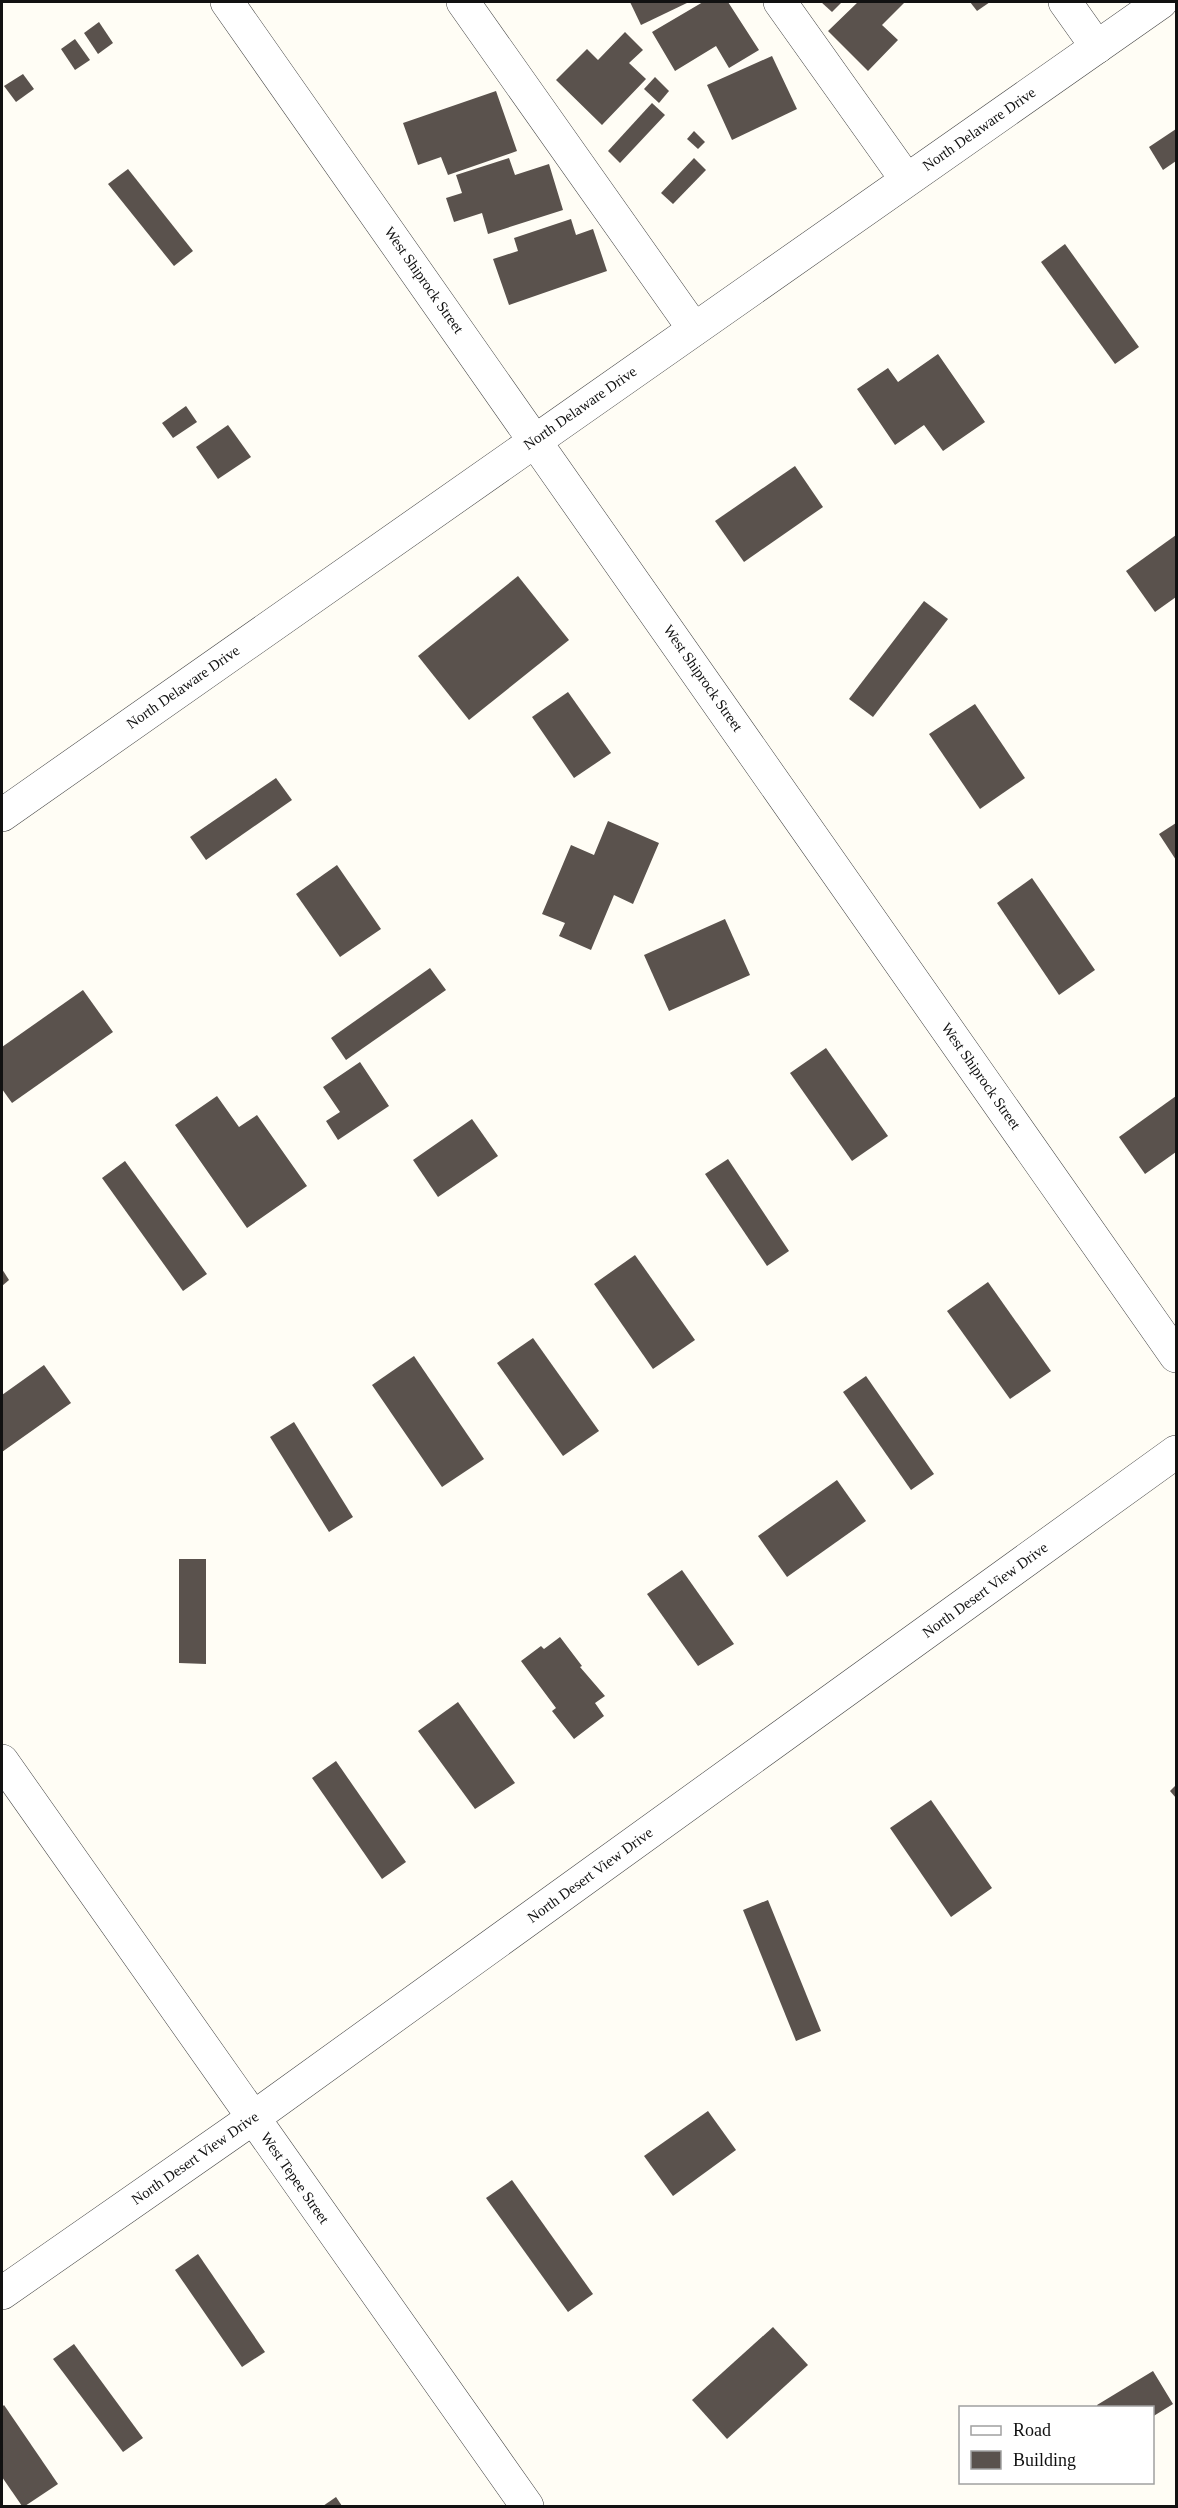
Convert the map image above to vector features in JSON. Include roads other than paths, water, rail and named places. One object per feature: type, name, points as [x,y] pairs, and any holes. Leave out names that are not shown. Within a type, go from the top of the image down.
[{"type":"street","name":"West Shiprock Street","points":[[227,2],[1176,1356]]},
{"type":"street","points":[[463,2],[694,329]]},
{"type":"street","points":[[780,2],[906,179]]},
{"type":"street","points":[[1065,2],[1097,47]]},
{"type":"street","name":"North Delaware Drive","points":[[2,815],[1161,2]]},
{"type":"street","name":"North Desert View Drive","points":[[2,2293],[253,2118],[1176,1452]]},
{"type":"street","name":"West Tepee Street","points":[[2,1761],[527,2506]]}]
